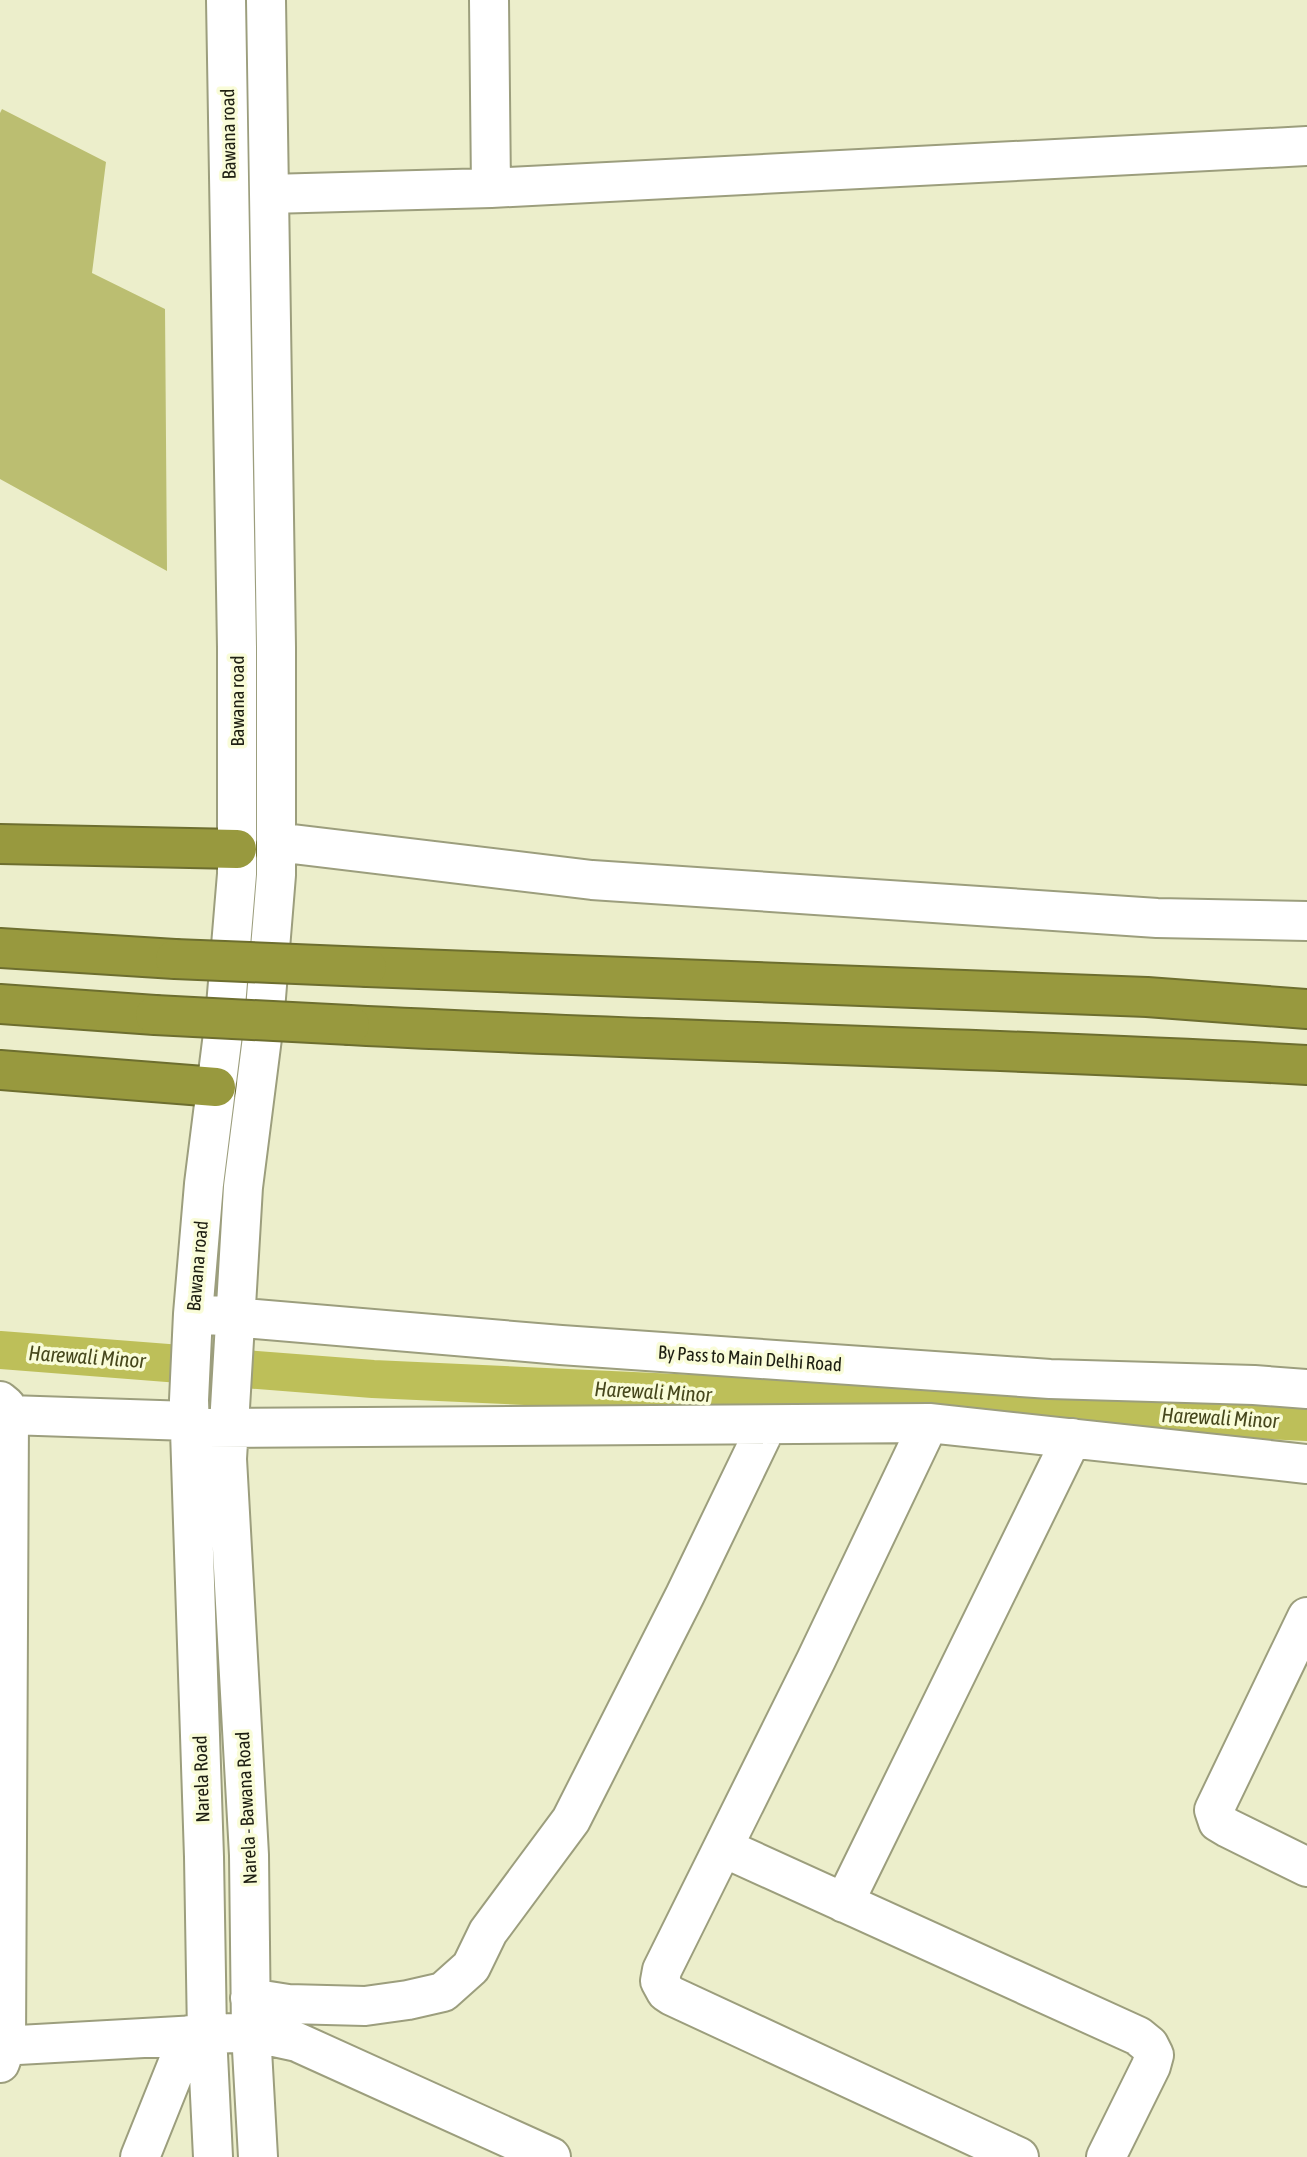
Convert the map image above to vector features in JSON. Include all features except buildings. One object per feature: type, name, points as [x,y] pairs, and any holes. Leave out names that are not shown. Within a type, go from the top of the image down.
[{"type":"highway","points":[[0,844],[237,849]]},
{"type":"highway","points":[[0,948],[174,959],[1147,997],[1307,1009]]},
{"type":"highway","points":[[0,1004],[546,1036],[1112,1055],[1307,1065]]},
{"type":"highway","points":[[0,1070],[216,1087]]},
{"type":"street","name":"Bawana road","points":[[189,1417],[204,1184],[225,1018],[237,874],[237,648],[226,0]]},
{"type":"street","name":"Bawana road","points":[[229,1430],[243,1187],[264,1022],[276,875],[276,647],[266,0]]},
{"type":"street","points":[[489,0],[491,188]]},
{"type":"street","points":[[269,194],[491,188],[1307,146]]},
{"type":"street","points":[[276,842],[592,880],[1157,918],[1307,921]]},
{"type":"street","name":"By Pass to Main Delhi Road","points":[[193,1326],[561,1345],[1051,1379],[1307,1389]]},
{"type":"street","points":[[767,1424],[685,1595],[571,1821],[488,1932],[471,1967],[443,1992],[365,2006],[289,2004],[250,2015],[198,2035],[2,2052],[5,1408],[189,1417],[229,1430],[767,1424],[929,1423],[1307,1464]]},
{"type":"street","name":"Narela Road","points":[[189,1417],[204,1857],[198,2035],[213,2157]]},
{"type":"street","points":[[929,1423],[816,1660],[662,1970],[660,1981],[666,1992],[1019,2157]]},
{"type":"street","name":"Narela - Bawana Road","points":[[229,1430],[249,1855],[250,2015],[258,2157]]},
{"type":"street","points":[[844,1903],[1072,1438]]},
{"type":"street","points":[[1307,1617],[1214,1810],[1218,1822],[1307,1867]]},
{"type":"street","points":[[723,1848],[1138,2036],[1149,2045],[1154,2055],[1107,2157]]},
{"type":"street","points":[[250,2015],[297,2042],[551,2157]]},
{"type":"street","points":[[140,2157],[198,2035]]},
{"type":"green space","points":[[2,109],[106,162],[92,273],[165,309],[167,571],[0,479]]},
{"type":"waterway","name":"Harewali Minor","points":[[0,1350],[373,1379],[1307,1422]]}]
